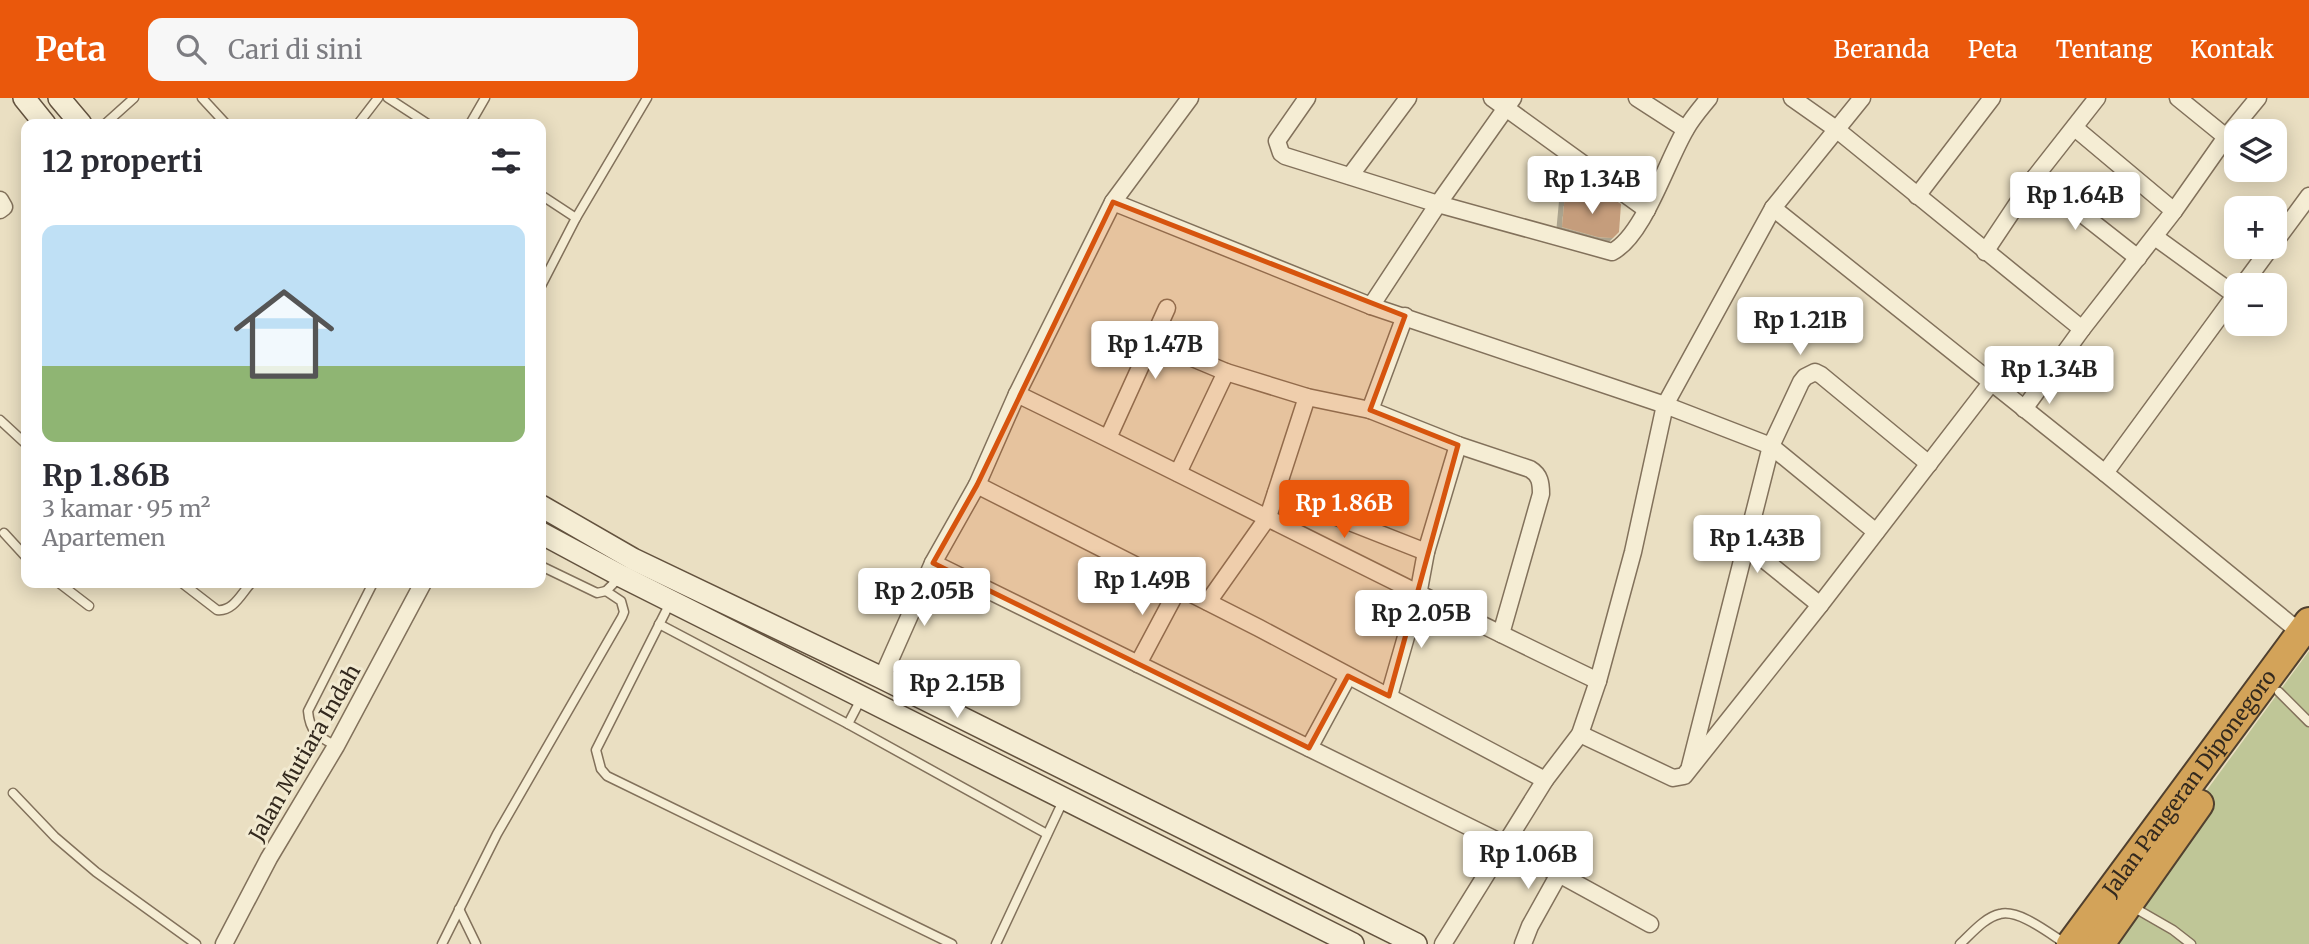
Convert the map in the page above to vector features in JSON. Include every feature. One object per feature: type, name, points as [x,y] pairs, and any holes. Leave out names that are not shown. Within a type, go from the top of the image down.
[{"type":"highway","name":"Jalan Pangeran Diponegoro","points":[[2100,944],[2279,692],[2306,635]]},
{"type":"highway","name":"Jalan Pangeran Diponegoro","points":[[2071,944],[2306,635]]},
{"type":"main road","points":[[24,98],[41,119]]},
{"type":"main road","points":[[59,98],[77,119]]},
{"type":"main road","points":[[546,510],[620,575],[882,678],[1416,944]]},
{"type":"main road","points":[[546,536],[1353,944]]},
{"type":"street","points":[[882,678],[933,563],[977,485],[1017,394],[1113,202],[1190,98]]},
{"type":"street","points":[[1307,98],[1277,141],[1277,146],[1286,156],[1438,204],[1612,252],[1623,244],[1647,210],[1685,130],[1709,98]]},
{"type":"street","points":[[1350,176],[1408,98]]},
{"type":"street","points":[[1492,98],[1509,103],[1647,210]]},
{"type":"street","points":[[1637,98],[1685,130]]},
{"type":"street","points":[[1792,98],[1836,130],[2082,329]]},
{"type":"street","points":[[1917,196],[1992,98]]},
{"type":"street","points":[[1985,252],[2035,177],[2097,98]]},
{"type":"street","points":[[2178,98],[2224,135]]},
{"type":"street","points":[[2241,119],[2258,98]]},
{"type":"street","points":[[1443,944],[1545,780],[1580,734],[1598,681],[1633,552],[1665,405],[1773,208],[1861,99]]},
{"type":"street","points":[[1371,306],[1509,103]]},
{"type":"street","points":[[2075,128],[2174,211]]},
{"type":"street","points":[[2024,409],[2082,329],[2155,237],[2224,140]]},
{"type":"street","points":[[2035,177],[2138,258]]},
{"type":"street","points":[[2287,226],[2309,196]]},
{"type":"street","points":[[0,200],[4,206],[0,210]]},
{"type":"street","points":[[1113,202],[1371,306],[1665,405],[1770,446],[1876,532]]},
{"type":"street","points":[[1773,208],[2306,635]]},
{"type":"street","points":[[2155,237],[2224,282]]},
{"type":"street","points":[[1108,438],[1167,308]]},
{"type":"street","points":[[2105,473],[2224,310]]},
{"type":"street","points":[[1370,410],[1405,316]]},
{"type":"street","points":[[1152,341],[1226,372],[1307,397],[1370,410],[1458,445],[1530,468],[1537,473],[1541,482],[1541,494],[1501,634]]},
{"type":"street","points":[[1178,473],[1226,372]]},
{"type":"street","points":[[1688,772],[1770,446],[1805,376],[1815,372],[1821,374],[1929,464]]},
{"type":"street","points":[[1580,734],[1673,778],[1688,772],[1991,383]]},
{"type":"street","points":[[1017,394],[1268,517],[1418,595],[1598,681]]},
{"type":"street","points":[[1208,602],[1268,517],[1307,397]]},
{"type":"street","points":[[1390,696],[1418,595],[1426,552],[1458,445]]},
{"type":"street","points":[[977,485],[1390,696],[1545,780]]},
{"type":"street","points":[[1276,493],[1426,552]]},
{"type":"street","points":[[1746,545],[1820,605]]},
{"type":"street","points":[[933,563],[1506,845],[1650,924]]},
{"type":"street","points":[[1138,664],[1179,587]]},
{"type":"street","name":"Jalan Mutiara Indah","points":[[225,944],[269,858],[336,746],[420,588]]},
{"type":"street","points":[[1309,748],[1348,676]]},
{"type":"street","points":[[1523,944],[1559,874]]},
{"type":"lane","points":[[111,119],[134,98]]},
{"type":"lane","points":[[202,98],[221,119]]},
{"type":"lane","points":[[362,119],[378,98]]},
{"type":"lane","points":[[388,98],[420,119]]},
{"type":"lane","points":[[473,119],[485,98]]},
{"type":"lane","points":[[546,276],[576,218],[648,98]]},
{"type":"lane","points":[[546,198],[576,218]]},
{"type":"lane","points":[[0,420],[21,439]]},
{"type":"lane","points":[[4,533],[21,551]]},
{"type":"lane","points":[[546,569],[597,593],[620,575]]},
{"type":"lane","points":[[442,944],[497,834],[622,617],[624,607],[621,601],[620,575]]},
{"type":"lane","points":[[66,588],[89,606]]},
{"type":"lane","points":[[188,588],[221,611],[230,608],[247,588]]},
{"type":"lane","points":[[336,746],[316,735],[309,724],[308,711],[370,588]]},
{"type":"lane","points":[[671,601],[596,750],[601,769],[607,776],[951,944]]},
{"type":"lane","points":[[659,624],[1047,834]]},
{"type":"lane","points":[[2279,692],[2309,722]]},
{"type":"lane","points":[[848,724],[862,697]]},
{"type":"lane","points":[[13,793],[55,838],[96,872],[195,944]]},
{"type":"lane","points":[[996,944],[1064,798]]},
{"type":"lane","points":[[2127,903],[2191,944]]},
{"type":"lane","points":[[459,909],[476,944]]},
{"type":"lane","points":[[1960,944],[1989,919],[1999,914],[2012,913],[2066,944]]},
{"type":"highlighted area","points":[[1113,202],[1405,316],[1370,410],[1458,445],[1389,696],[1348,676],[1309,748],[933,563],[977,485]]},
{"type":"green space","points":[[2309,651],[2309,944],[2094,944]]},
{"type":"building","points":[[1565,195],[1613,199],[1621,204],[1619,232],[1613,238],[1598,237],[1562,227]]}]
